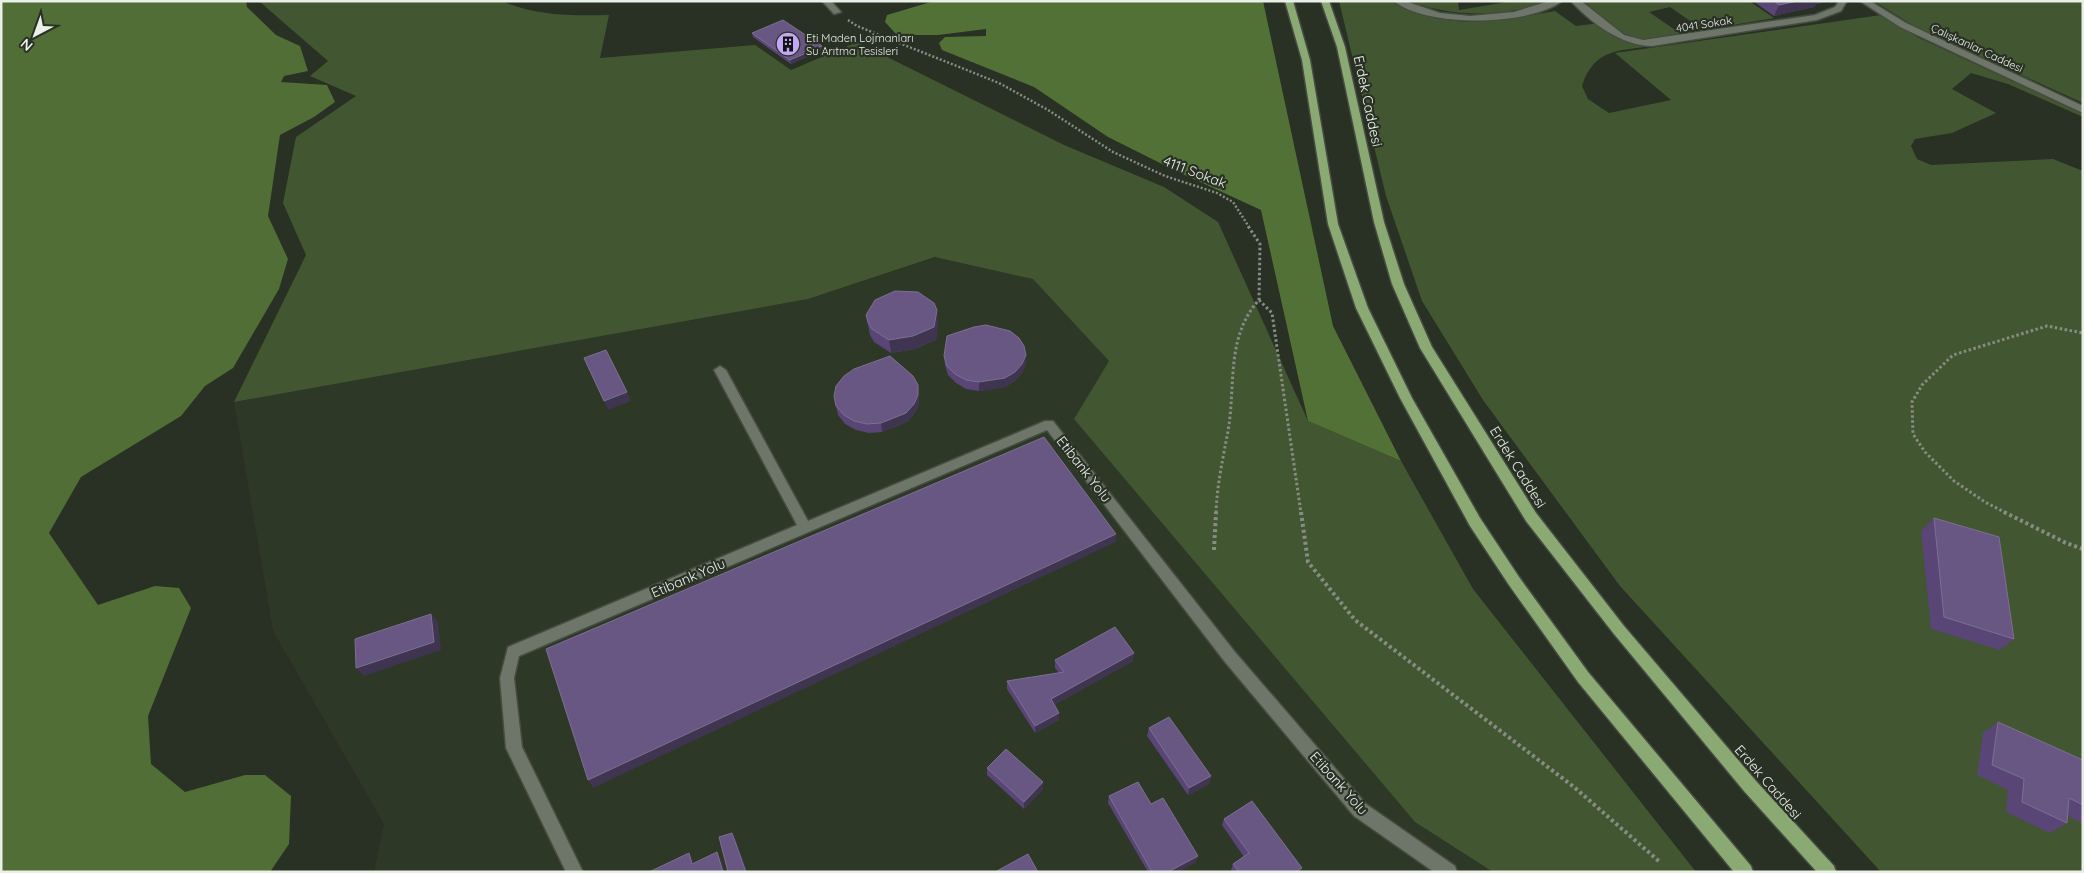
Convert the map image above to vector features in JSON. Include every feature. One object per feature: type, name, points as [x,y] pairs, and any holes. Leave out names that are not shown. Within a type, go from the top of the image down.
[{"type":"main road","points":[[1289,1],[1306,60],[1333,224],[1362,308],[1406,398],[1475,522],[1583,677],[1746,872]]},
{"type":"main road","name":"Erdek Caddesi","points":[[1325,1],[1341,47],[1379,222],[1398,284],[1426,348],[1531,517],[1619,630],[1750,786],[1828,872]]},
{"type":"street","points":[[826,1],[837,12]]},
{"type":"street","points":[[1398,1],[1426,12],[1475,19],[1514,15],[1558,1]]},
{"type":"street","name":"4041 Sokak","points":[[1575,1],[1621,37],[1652,43],[1817,17],[1838,9],[1843,1]]},
{"type":"street","name":"Çalışkanlar Caddesi","points":[[1864,1],[1903,25],[2083,110]]},
{"type":"street","points":[[720,370],[805,528]]},
{"type":"street","name":"Etibank Yolu","points":[[575,872],[514,748],[507,678],[513,652],[1049,424],[1230,657],[1360,810],[1449,872]]},
{"type":"path","name":"4111 Sokak","points":[[837,12],[857,26],[999,83],[1048,110],[1122,156],[1165,176],[1217,193],[1233,202],[1260,244],[1259,300]]},
{"type":"path","points":[[1214,550],[1217,489],[1228,423],[1235,347],[1248,312],[1259,300],[1272,312],[1308,562],[1355,620],[1574,787],[1661,863]]},
{"type":"path","points":[[2083,333],[2047,326],[1953,355],[1922,385],[1912,402],[1913,434],[1925,452],[1954,482],[1993,506],[2066,543],[2083,549]]},
{"type":"shaded area","points":[[1,1],[246,1],[247,7],[276,35],[300,46],[308,71],[284,76],[281,82],[327,85],[335,102],[314,117],[280,135],[268,216],[288,259],[279,289],[233,368],[205,386],[181,416],[81,477],[49,533],[98,605],[155,586],[179,588],[191,608],[148,716],[151,764],[185,792],[245,775],[265,775],[291,796],[289,844],[270,872],[1,872]]},
{"type":"shaded area","points":[[502,1],[528,10],[554,14],[609,15],[600,58],[755,45],[791,70],[857,42],[1064,145],[1164,187],[1218,222],[1308,421],[1401,461],[1473,589],[1696,872],[1493,872],[1415,822],[1074,419],[1109,361],[1033,279],[935,257],[808,299],[234,402],[306,255],[283,203],[296,137],[356,96],[310,76],[328,61],[260,2]]},
{"type":"shaded area","points":[[934,1],[1263,1],[1333,326],[1401,461],[1308,421],[1261,210],[1108,137],[1034,87],[942,50],[939,43],[945,37],[986,36],[986,29],[938,35],[897,35],[885,22],[887,15]]},
{"type":"shaded area","points":[[1339,1],[1393,2],[1425,15],[1466,22],[1496,21],[1555,11],[1576,26],[1600,23],[1625,39],[1653,46],[1609,54],[1593,64],[1582,86],[1588,99],[1609,113],[1671,100],[1615,53],[1881,15],[1917,37],[2083,114],[2083,117],[2008,84],[1971,73],[1952,89],[1996,113],[1952,133],[1915,139],[1911,146],[1917,159],[1931,165],[2053,159],[2083,171],[2083,872],[1881,872],[1620,586],[1483,400],[1422,301],[1386,196]]},
{"type":"shaded area","points":[[1407,1],[1458,1],[1459,10],[1513,1],[1540,1],[1540,4],[1506,12],[1473,13],[1440,10]]},
{"type":"shaded area","points":[[1749,1],[1774,18],[1703,30],[1670,7],[1649,12],[1681,34],[1645,41],[1626,36],[1582,2]]},
{"type":"shaded area","points":[[1874,1],[2083,1],[2083,103],[1914,26]]},
{"type":"shaded area","points":[[944,255],[1033,279],[1109,361],[1074,419],[1415,822],[1493,872],[374,872],[384,824],[273,631],[234,402],[808,299]]},
{"type":"building","points":[[1774,1],[1798,1],[1779,5]]},
{"type":"building","name":"Eti Maden Lojmanları Su Arıtma Tesisleri","points":[[783,20],[822,46],[790,60],[752,33]]},
{"type":"building","points":[[895,291],[918,292],[934,303],[937,310],[934,327],[913,336],[889,340],[872,329],[866,315],[875,300]]},
{"type":"building","points":[[986,325],[1010,331],[1019,338],[1024,346],[1026,355],[1022,364],[1015,372],[1005,378],[979,382],[966,380],[955,374],[947,366],[944,356],[947,336]]},
{"type":"building","points":[[606,350],[627,392],[604,401],[584,358]]},
{"type":"building","points":[[890,356],[913,376],[918,385],[918,395],[914,404],[906,413],[881,423],[867,424],[854,421],[844,415],[836,406],[834,396],[836,386],[844,376],[854,369]]},
{"type":"building","points":[[1044,437],[1116,534],[588,780],[546,649]]},
{"type":"building","points":[[1934,518],[1999,537],[2014,639],[1944,617]]},
{"type":"building","points":[[431,614],[434,642],[356,668],[355,639]]},
{"type":"building","points":[[1115,627],[1134,653],[1051,699],[1059,713],[1035,726],[1007,681],[1064,672],[1055,660]]},
{"type":"building","points":[[1169,717],[1211,776],[1189,788],[1149,728]]},
{"type":"building","points":[[1998,722],[2083,760],[2083,805],[2069,798],[2067,823],[2022,802],[2024,779],[1992,765]]},
{"type":"building","points":[[1006,749],[1043,782],[1024,802],[987,768]]},
{"type":"building","points":[[1138,782],[1151,804],[1163,798],[1198,856],[1168,872],[1152,872],[1109,796]]},
{"type":"building","points":[[1252,801],[1302,868],[1296,872],[1239,872],[1233,864],[1249,853],[1224,819]]},
{"type":"building","points":[[732,833],[746,872],[728,872],[719,837]]},
{"type":"building","points":[[717,852],[723,872],[649,872],[689,853],[692,864]]},
{"type":"building","points":[[1028,854],[1038,872],[995,872]]},
{"type":"place","name":"Eti Maden Lojmanları Su Arıtma Tesisleri","points":[[788,44]]}]
